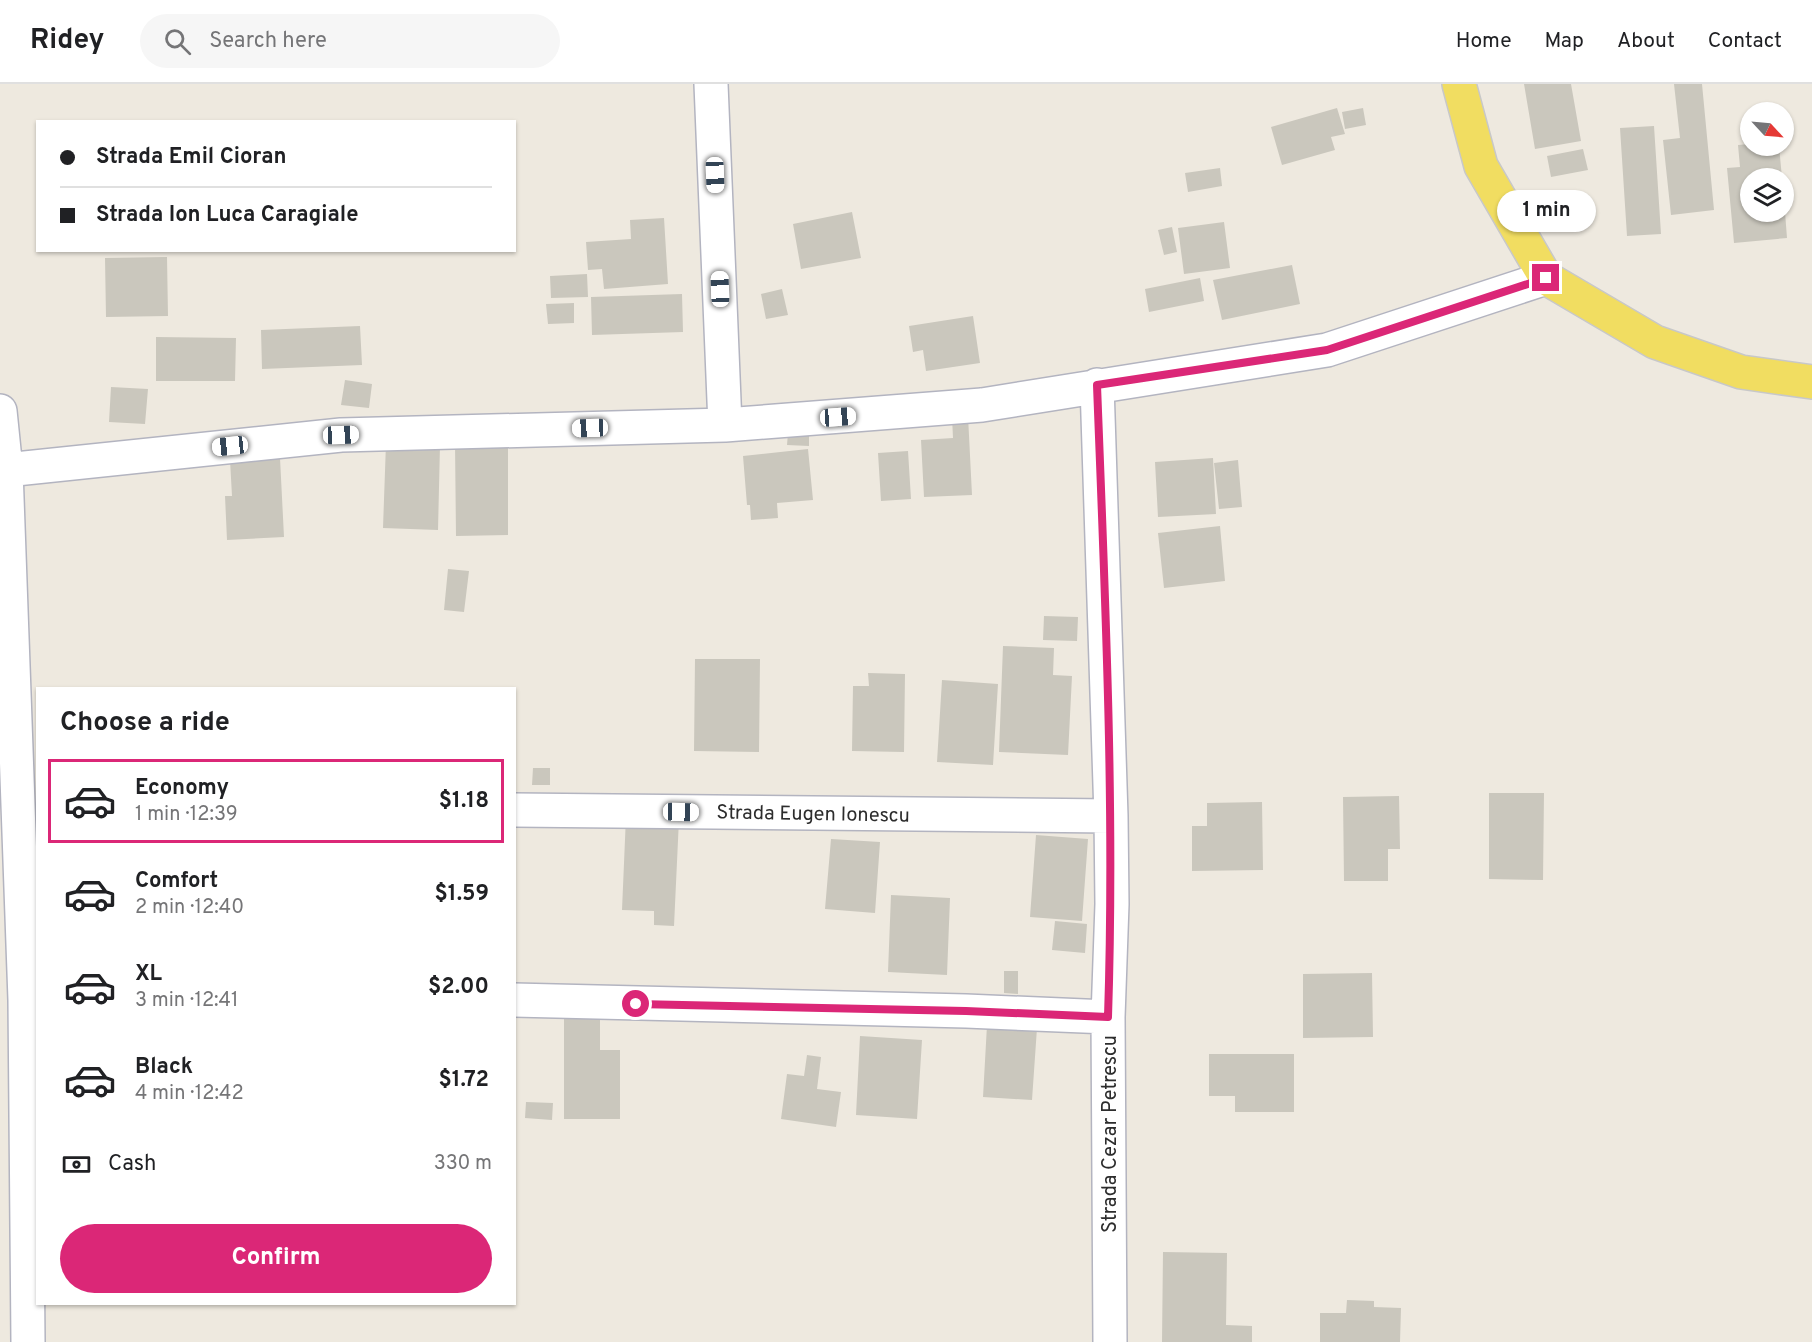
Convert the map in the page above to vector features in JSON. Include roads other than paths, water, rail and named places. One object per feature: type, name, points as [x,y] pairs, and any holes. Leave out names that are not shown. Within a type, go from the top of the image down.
[{"type":"main road","points":[[1460,84],[1481,166],[1546,278],[1655,342],[1741,372],[1812,382]]},
{"type":"street","points":[[711,84],[726,425]]},
{"type":"street","points":[[6,470],[341,435],[726,425],[982,405],[1327,350],[1546,278]]},
{"type":"street","name":"Strada Cezar Petrescu","points":[[1097,385],[1111,816],[1112,904],[1108,1017],[1110,1342]]},
{"type":"street","points":[[0,411],[6,470],[31,1000],[28,1342]]},
{"type":"street","name":"Strada Eugen Ionescu","points":[[516,810],[1111,816]]},
{"type":"street","points":[[516,1000],[966,1011],[1108,1017]]}]
